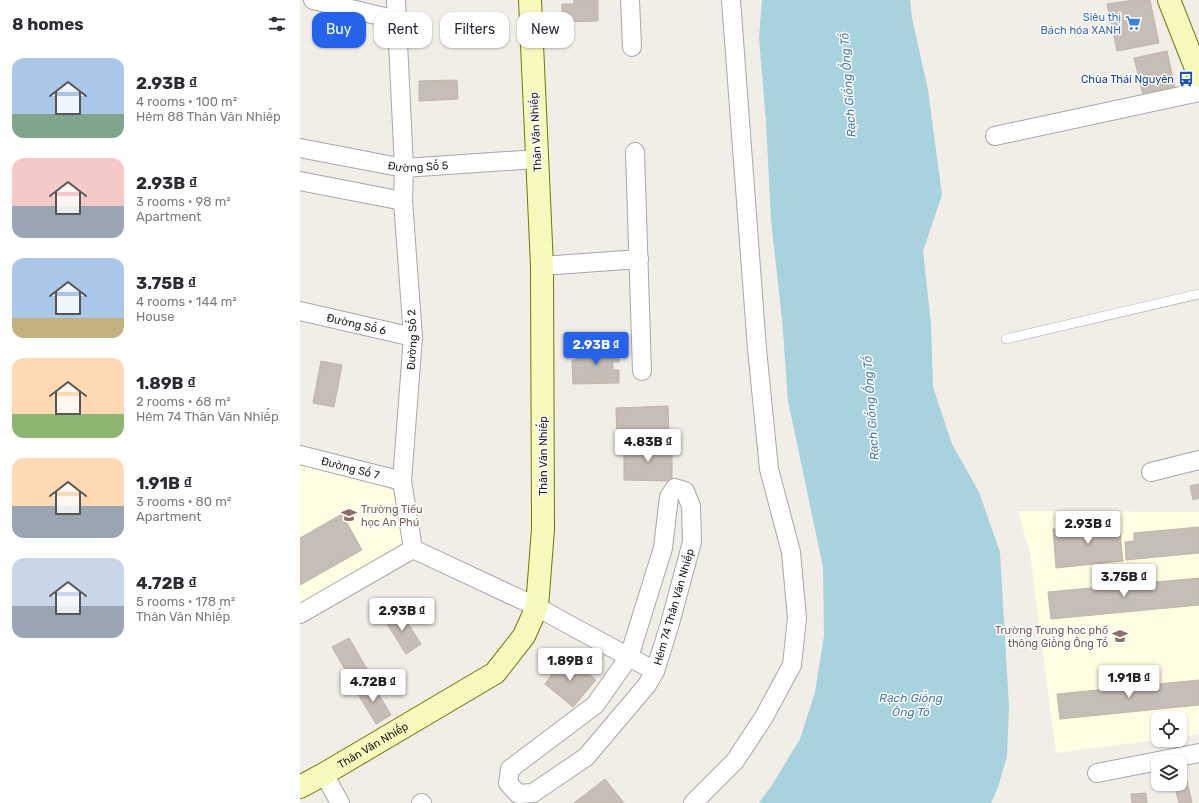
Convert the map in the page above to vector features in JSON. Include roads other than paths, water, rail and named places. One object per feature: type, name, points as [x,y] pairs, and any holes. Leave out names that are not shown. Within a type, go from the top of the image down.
[{"type":"street","points":[[313,0],[374,15]]},
{"type":"street","name":"Đường Số 2","points":[[396,0],[397,12]]},
{"type":"street","name":"Thân Văn Nhiếp","points":[[300,787],[495,673],[524,636],[537,606],[543,529],[542,266],[530,0]]},
{"type":"street","points":[[630,0],[632,47]]},
{"type":"street","points":[[693,803],[735,761],[764,717],[792,665],[797,618],[791,552],[769,469],[757,349],[731,0]]},
{"type":"street","points":[[1169,0],[1199,76]]},
{"type":"street","name":"Đường Số 2","points":[[398,48],[404,168],[403,201],[413,337],[402,481],[413,549]]},
{"type":"street","points":[[995,136],[1199,92]]},
{"type":"street","name":"Đường Số 5","points":[[300,148],[404,168],[537,159]]},
{"type":"street","points":[[635,152],[642,372]]},
{"type":"street","points":[[300,181],[403,201]]},
{"type":"street","points":[[542,266],[638,259]]},
{"type":"street","name":"Đường Số 6","points":[[300,312],[413,337]]},
{"type":"street","name":"Đường Số 7","points":[[300,455],[402,481]]},
{"type":"street","points":[[1151,472],[1199,460]]},
{"type":"street","name":"Hẻm 74 Thân Văn Nhiếp","points":[[675,488],[685,491],[691,506],[692,542],[670,628],[655,671],[647,685],[586,757],[533,793],[518,794],[508,783],[510,768],[595,705],[629,657],[663,548],[668,497],[675,488]]},
{"type":"street","points":[[300,614],[413,549]]},
{"type":"street","name":"Hẻm 74 Thân Văn Nhiếp","points":[[413,549],[537,606],[655,671]]},
{"type":"street","points":[[1097,773],[1199,753]]},
{"type":"street","points":[[324,774],[340,803]]},
{"type":"lane","points":[[1006,339],[1199,294]]},
{"type":"water","name":"Rạch Giồng Ông Tố","points":[[762,0],[910,0],[912,18],[928,90],[942,195],[923,251],[931,324],[933,387],[952,444],[979,492],[1000,552],[1009,707],[1007,756],[998,787],[991,803],[759,803],[772,785],[800,739],[815,692],[824,636],[823,567],[788,401],[782,319],[771,220],[766,121],[759,38]]},
{"type":"place","name":"Siêu thị Bách hóa XANH","points":[[1133,23]]},
{"type":"place","name":"Chùa Thái Nguyên","points":[[1186,79]]},
{"type":"place","name":"Trường Tiểu học An Phú","points":[[349,515]]},
{"type":"place","name":"Trường Trung học phổ thông Giồng Ông Tố","points":[[1120,636]]},
{"type":"water label","name":"Rạch Giống Ống Tố","points":[[848,85]]},
{"type":"water label","name":"Rạch Giống Ống Tố","points":[[871,408]]}]
